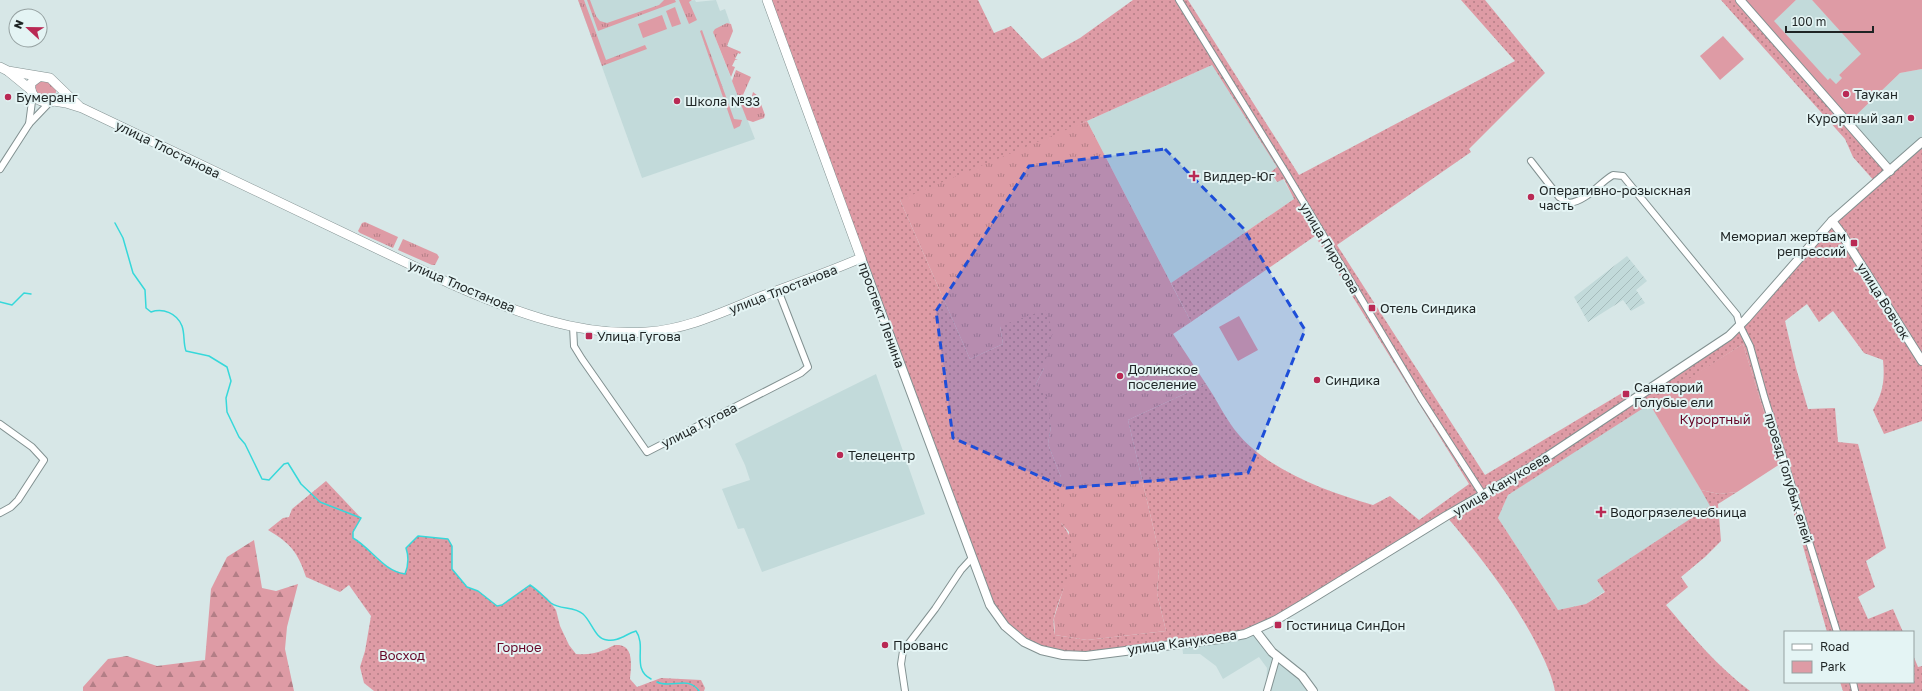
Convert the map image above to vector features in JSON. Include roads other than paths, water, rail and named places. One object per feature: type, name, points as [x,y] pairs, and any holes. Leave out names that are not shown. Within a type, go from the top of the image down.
[{"type":"main road","name":"проспект Ленина","points":[[767,0],[861,258]]},
{"type":"main road","points":[[4,69],[50,78],[82,108]]},
{"type":"main road","points":[[4,69],[42,102],[66,103],[82,108]]},
{"type":"main road","points":[[32,92],[31,83],[39,77]]},
{"type":"main road","points":[[52,102],[60,97],[60,88]]},
{"type":"main road","name":"улица Тлостанова","points":[[82,108],[451,284],[497,304],[573,326],[612,332],[659,331],[725,311],[861,258]]},
{"type":"street","name":"улица Пирогова","points":[[1179,0],[1421,399],[1483,495]]},
{"type":"street","points":[[1740,0],[1890,171]]},
{"type":"street","points":[[30,124],[32,92]]},
{"type":"street","points":[[0,169],[30,124],[52,102]]},
{"type":"street","name":"улица Канукоева","points":[[1005,626],[1035,648],[1055,654],[1073,656],[1086,656],[1219,639],[1255,630],[1308,602],[1533,466],[1714,348],[1740,326],[1832,222],[1922,142]]},
{"type":"street","name":"проезд Голубых елей","points":[[1530,161],[1559,197],[1569,203],[1578,200],[1594,190],[1613,175],[1623,176],[1737,315],[1740,326],[1750,346],[1837,631]]},
{"type":"street","name":"улица Вовчок","points":[[1832,222],[1841,233],[1922,361]]},
{"type":"street","name":"проспект Ленина","points":[[861,258],[990,605],[1005,626]]},
{"type":"street","name":"улица Гугова","points":[[573,326],[574,346],[582,360],[647,452],[801,373],[808,367],[778,290]]},
{"type":"street","points":[[0,424],[32,447],[44,460],[18,500],[11,507],[0,513]]},
{"type":"street","points":[[906,691],[901,664],[903,651],[935,610],[961,570],[972,558]]},
{"type":"street","points":[[1255,630],[1277,656],[1302,676],[1313,691]]},
{"type":"street","points":[[1267,691],[1277,656]]},
{"type":"waterway","points":[[115,223],[123,238],[133,273],[145,290],[146,308],[151,312],[165,311],[177,318],[183,329],[186,351],[209,356],[227,367],[231,381],[226,398],[227,412],[262,479],[269,480],[284,464],[288,463],[301,484],[320,502],[361,518],[353,532],[353,538],[366,547],[390,569],[397,572],[405,574],[408,561],[406,548],[418,536],[448,539],[452,546],[452,569],[467,587],[478,591],[497,606],[502,605],[530,585],[551,603],[583,614],[599,637],[603,639],[615,640],[636,631],[640,643],[640,663],[645,675],[651,679]]},
{"type":"waterway","points":[[0,302],[12,305],[24,293],[31,294]]},
{"type":"waterway","points":[[657,682],[662,684],[690,684],[695,686],[699,691]]},
{"type":"place","name":"Таукан","points":[[1846,94]]},
{"type":"place","name":"Бумеранг","points":[[8,97]]},
{"type":"place","name":"Школа №33","points":[[677,101]]},
{"type":"place","name":"Курортный зал","points":[[1911,118]]},
{"type":"place","name":"Виддер-Юг","points":[[1194,176]]},
{"type":"place","name":"Оперативно-розыскная часть","points":[[1531,197]]},
{"type":"place","name":"Мемориал жертвам репрессий","points":[[1854,243]]},
{"type":"place","name":"Отель Синдика","points":[[1372,308]]},
{"type":"place","name":"Улица Гугова","points":[[589,336]]},
{"type":"place","name":"Долинское поселение","points":[[1120,376]]},
{"type":"place","name":"Синдика","points":[[1317,380]]},
{"type":"place","name":"Санаторий Голубые ели","points":[[1626,394]]},
{"type":"place","name":"Телецентр","points":[[840,455]]},
{"type":"place","name":"Водогрязелечебница","points":[[1601,512]]},
{"type":"place","name":"Гостиница СинДон","points":[[1278,625]]},
{"type":"place","name":"Прованс","points":[[885,645]]},
{"type":"park label","name":"Курортный","points":[[1715,419]]},
{"type":"park label","name":"Горное","points":[[519,647]]},
{"type":"park label","name":"Восход","points":[[402,655]]}]
